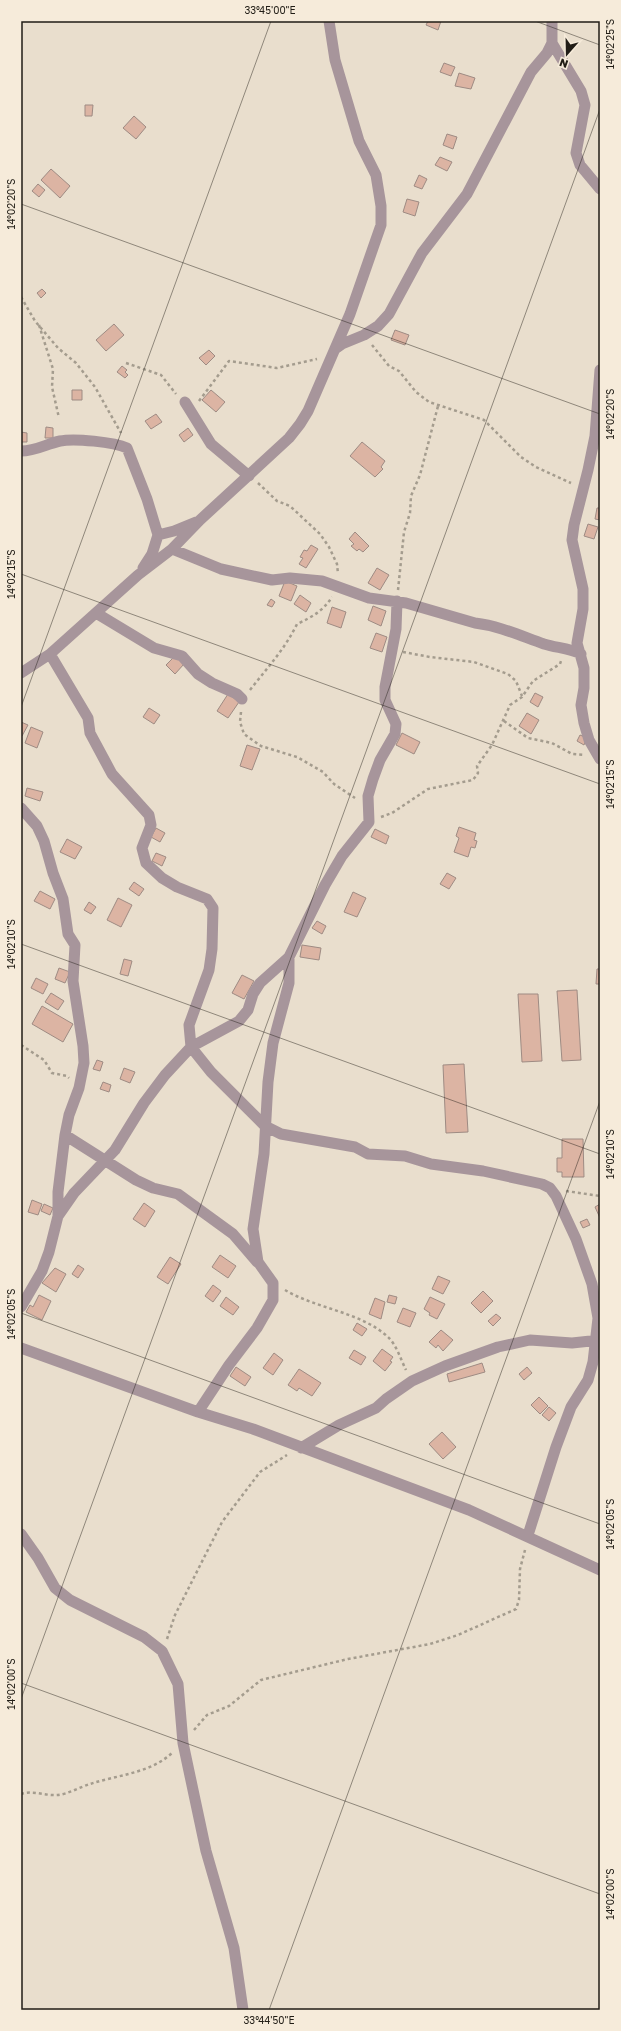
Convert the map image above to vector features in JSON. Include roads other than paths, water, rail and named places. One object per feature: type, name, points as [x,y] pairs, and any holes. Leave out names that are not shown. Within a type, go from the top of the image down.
[{"type":"street","points":[[21,673],[50,654],[138,575],[172,549],[300,424],[333,352],[377,239],[381,225],[381,206],[376,175],[359,141],[335,60],[329,21]]},
{"type":"street","points":[[333,352],[342,344],[364,335],[378,326],[389,314],[422,253],[467,194],[531,72],[541,62],[552,43],[552,21]]},
{"type":"street","points":[[552,43],[581,91],[585,105],[584,117],[577,140],[576,153],[580,165],[600,189]]},
{"type":"street","points":[[598,757],[584,723],[581,705],[584,688],[584,668],[577,643],[583,610],[583,589],[572,540],[574,525],[595,436],[600,370]]},
{"type":"street","points":[[188,406],[211,444],[248,476]]},
{"type":"street","points":[[21,451],[33,451],[60,441],[118,444],[127,448],[147,499],[158,535],[152,554],[138,575]]},
{"type":"street","points":[[158,535],[174,531],[200,520]]},
{"type":"street","points":[[172,549],[221,569],[272,580],[290,578],[322,581],[369,598],[397,601],[475,623],[488,625],[546,644],[567,648],[581,654]]},
{"type":"street","points":[[58,1216],[74,1193],[115,1150],[144,1102],[165,1075],[191,1047],[239,1021],[248,1010],[253,994],[260,983],[288,957],[325,885],[346,850],[369,822],[370,815],[367,806],[369,790],[380,760],[395,734],[396,724],[385,700],[385,687],[396,629],[397,601]]},
{"type":"street","points":[[96,613],[154,648],[182,656],[198,674],[212,683],[236,694],[242,700]]},
{"type":"street","points":[[50,654],[88,718],[90,733],[112,774],[149,815],[151,825],[142,848],[146,863],[162,878],[178,887],[208,899],[213,908],[212,949],[209,970],[189,1025],[191,1047],[211,1072],[265,1126],[281,1134],[355,1147],[368,1154],[405,1156],[431,1164],[483,1171],[542,1184],[550,1188],[556,1196],[576,1239],[592,1284],[598,1318],[598,1340],[588,1380],[571,1407],[556,1447],[528,1535]]},
{"type":"street","points":[[21,808],[37,826],[44,841],[52,873],[63,899],[68,934],[74,945],[76,955],[73,966],[73,981],[84,1062],[79,1088],[69,1115],[65,1135],[58,1192],[58,1216],[49,1252],[42,1271],[21,1306]]},
{"type":"street","points":[[258,1262],[253,1230],[264,1154],[268,1082],[273,1043],[289,982],[288,957]]},
{"type":"street","points":[[65,1135],[136,1180],[153,1188],[178,1194],[233,1234],[258,1262],[273,1283],[273,1300],[258,1328],[229,1365],[198,1412]]},
{"type":"street","points":[[301,1448],[339,1425],[376,1408],[386,1399],[412,1381],[445,1366],[492,1350],[530,1340],[572,1343],[598,1340]]},
{"type":"street","points":[[21,1348],[198,1412],[253,1428],[301,1448],[469,1510],[528,1535],[600,1570]]},
{"type":"street","points":[[21,1534],[38,1558],[55,1588],[70,1600],[144,1637],[162,1651],[178,1684],[183,1743],[206,1851],[234,1948],[243,2010]]}]
